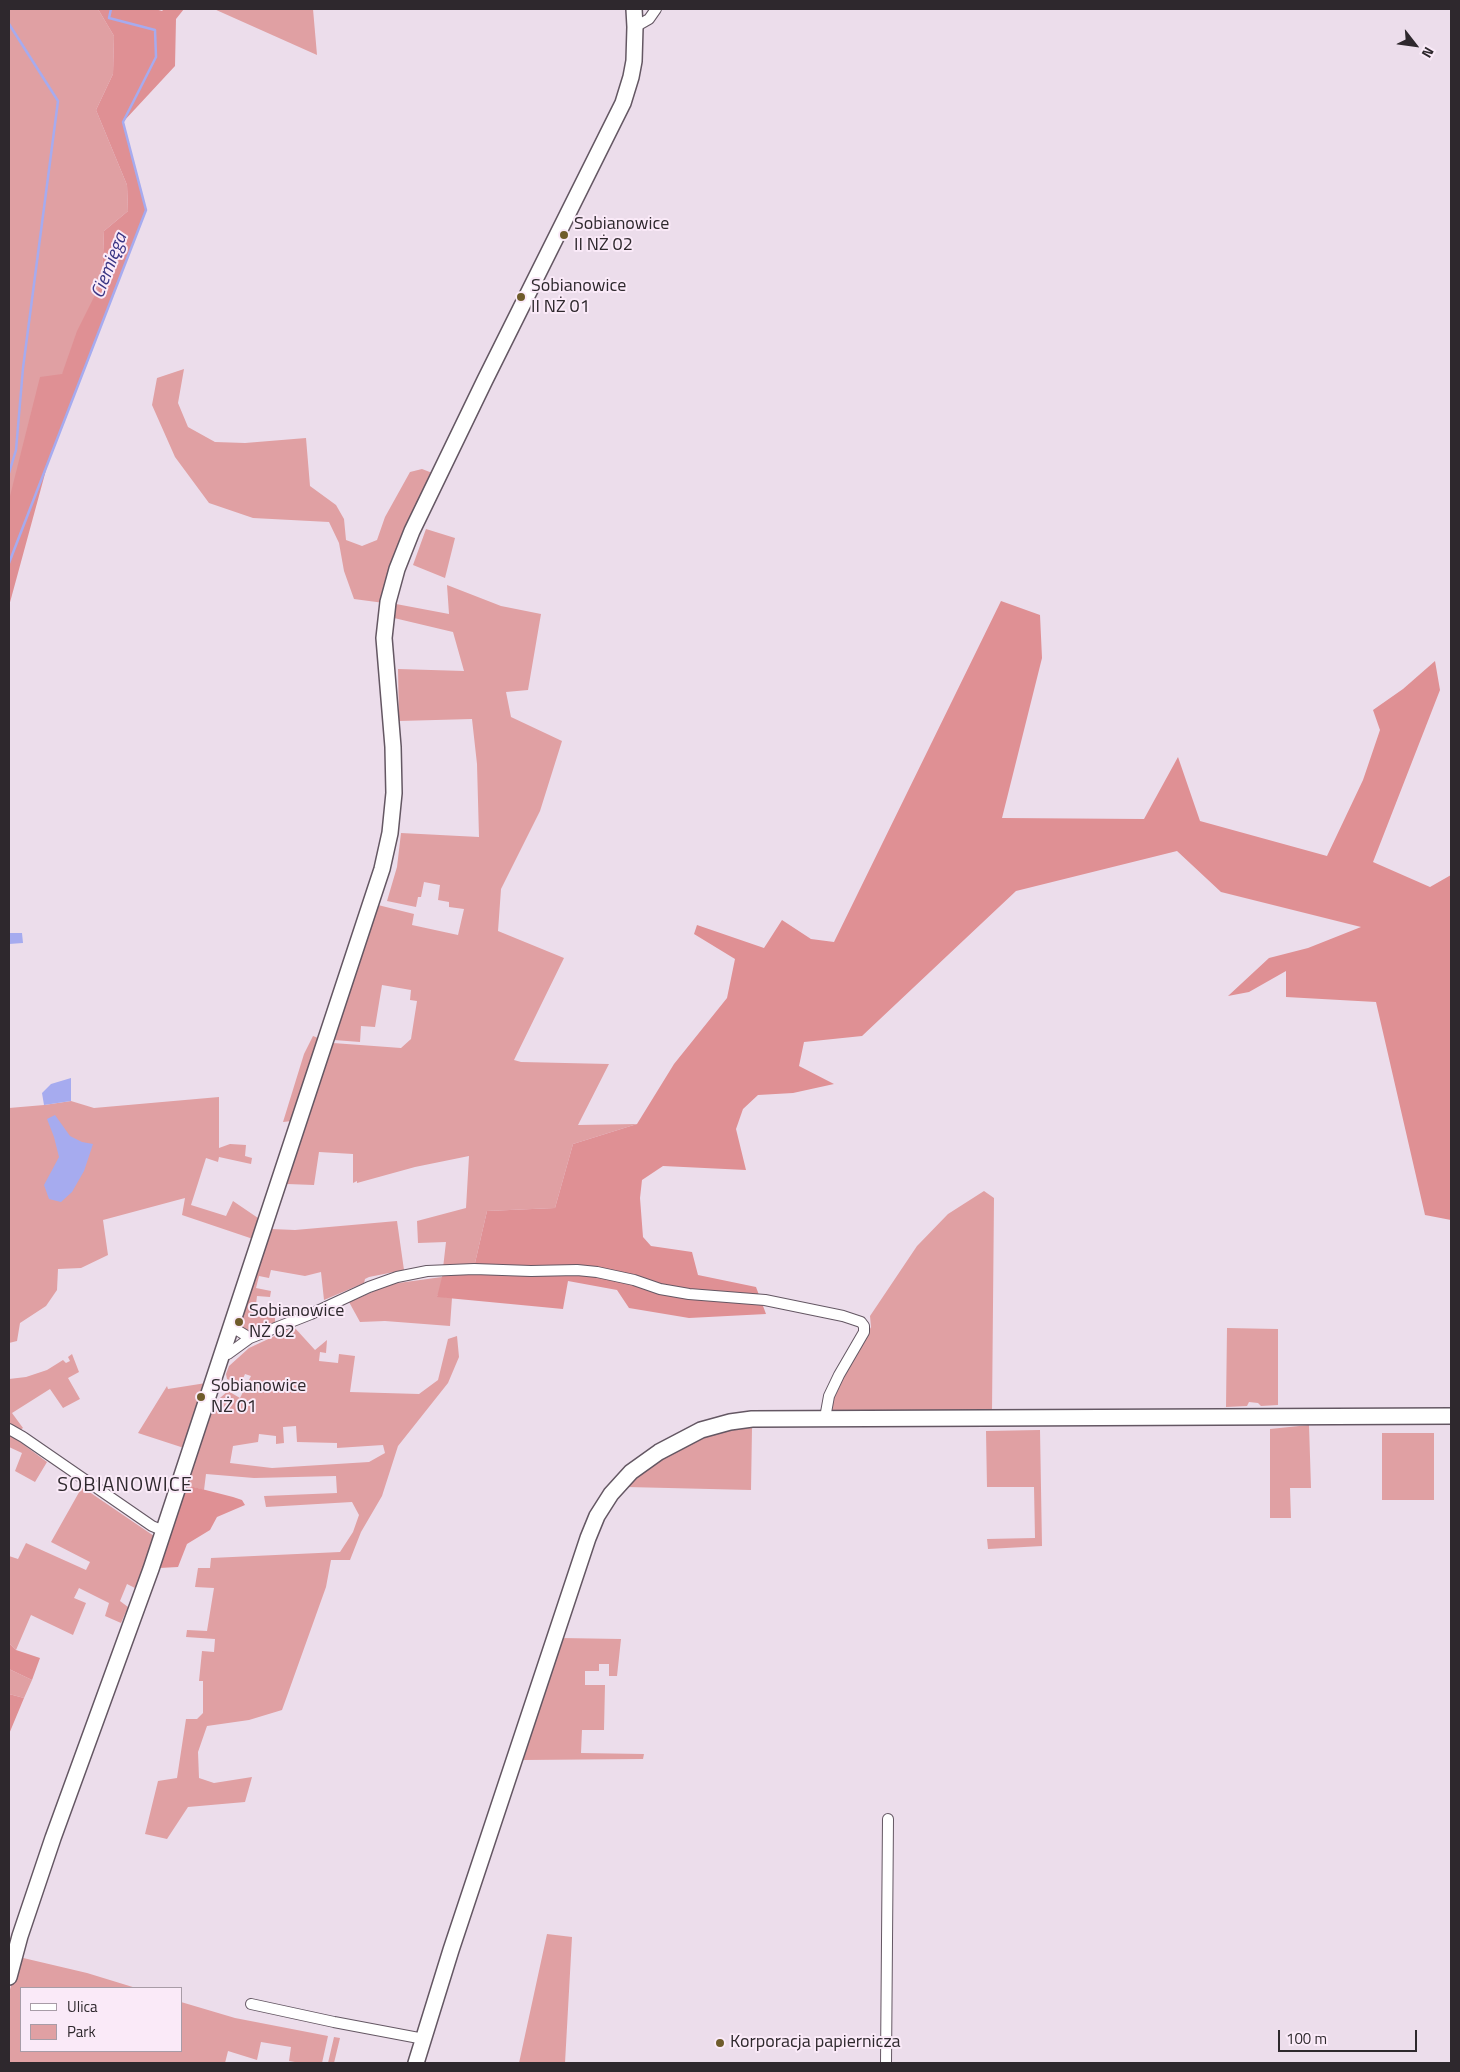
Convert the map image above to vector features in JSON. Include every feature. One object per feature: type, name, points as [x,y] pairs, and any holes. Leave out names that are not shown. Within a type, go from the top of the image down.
[{"type":"street","points":[[9,1977],[20,1936],[53,1838],[164,1530],[386,855],[392,823],[394,793],[393,747],[384,638],[388,602],[397,569],[412,530],[619,112],[631,77],[635,27],[634,9]]},
{"type":"street","points":[[635,27],[649,19],[656,9]]},
{"type":"street","points":[[223,1354],[228,1354],[250,1338],[384,1281],[427,1271],[474,1269],[597,1272],[634,1280],[660,1289],[689,1294],[765,1300],[843,1316],[861,1322],[864,1326],[864,1332],[829,1396],[826,1418]]},
{"type":"street","points":[[232,1327],[250,1338]]},
{"type":"street","points":[[416,2063],[578,1566],[602,1507],[616,1487],[639,1466],[668,1446],[701,1430],[744,1420],[826,1418],[1451,1416]]},
{"type":"street","points":[[9,1429],[152,1526],[164,1530]]},
{"type":"street","points":[[886,2063],[888,1819]]},
{"type":"street","points":[[251,2004],[424,2039]]},
{"type":"green space","points":[[9,9],[98,9],[114,36],[113,74],[96,110],[127,185],[128,211],[104,231],[102,281],[9,500]]},
{"type":"green space","points":[[214,9],[313,9],[317,55]]},
{"type":"green space","points":[[184,369],[178,403],[188,427],[215,442],[245,443],[306,438],[310,486],[336,505],[344,519],[346,540],[362,546],[377,540],[385,517],[410,472],[422,469],[435,474],[384,603],[354,599],[344,571],[339,543],[329,522],[253,518],[209,503],[175,457],[152,405],[157,378]]},
{"type":"green space","points":[[426,529],[455,538],[445,578],[413,565]]},
{"type":"green space","points":[[447,585],[501,606],[541,614],[528,690],[506,692],[511,717],[562,741],[540,811],[501,889],[498,931],[564,958],[514,1060],[521,1062],[609,1064],[578,1125],[637,1124],[573,1144],[555,1208],[487,1211],[475,1263],[437,1296],[452,1298],[450,1326],[385,1321],[360,1322],[349,1302],[391,1284],[442,1277],[446,1242],[418,1243],[417,1221],[466,1208],[469,1156],[415,1167],[353,1183],[353,1154],[319,1152],[314,1185],[287,1184],[333,1043],[401,1048],[411,1039],[417,1001],[410,1000],[411,990],[382,985],[375,1027],[361,1026],[360,1042],[334,1040],[378,905],[414,914],[412,925],[458,935],[464,909],[449,907],[449,902],[438,900],[440,885],[424,882],[421,897],[418,897],[416,907],[387,901],[397,867],[401,833],[479,837],[477,764],[472,719],[399,721],[398,669],[464,671],[453,632],[394,618],[396,604],[449,614]]},
{"type":"green space","points":[[313,1036],[318,1038],[292,1121],[283,1122],[304,1054]]},
{"type":"green space","points":[[219,1097],[219,1148],[230,1144],[246,1145],[245,1156],[252,1158],[251,1164],[219,1157],[218,1162],[206,1158],[191,1205],[226,1216],[233,1201],[258,1218],[253,1239],[182,1215],[185,1198],[103,1220],[108,1255],[81,1268],[58,1269],[57,1290],[46,1306],[20,1323],[17,1341],[9,1343],[9,1108],[71,1101],[94,1108]]},
{"type":"green space","points":[[984,1191],[994,1198],[992,1412],[829,1412],[833,1396],[871,1327],[870,1316],[917,1246],[948,1214]]},
{"type":"green space","points":[[397,1221],[404,1270],[369,1277],[365,1279],[364,1283],[324,1300],[321,1272],[305,1276],[271,1270],[269,1278],[259,1276],[256,1288],[271,1291],[270,1297],[257,1296],[255,1312],[270,1314],[275,1318],[275,1325],[248,1334],[241,1329],[240,1324],[271,1229],[295,1230]]},
{"type":"green space","points":[[294,1327],[315,1350],[327,1340],[326,1353],[320,1352],[319,1361],[338,1363],[339,1354],[355,1356],[350,1392],[419,1394],[438,1380],[448,1339],[457,1336],[459,1357],[448,1383],[398,1446],[382,1496],[361,1532],[350,1560],[331,1560],[326,1587],[282,1710],[249,1720],[207,1726],[198,1752],[199,1778],[214,1783],[252,1777],[245,1802],[188,1807],[167,1839],[145,1834],[158,1781],[177,1778],[186,1719],[197,1719],[203,1713],[203,1681],[199,1681],[202,1651],[214,1652],[215,1639],[186,1637],[187,1630],[207,1631],[214,1588],[195,1587],[198,1568],[210,1568],[211,1558],[340,1552],[353,1532],[359,1515],[352,1502],[266,1507],[264,1496],[337,1493],[336,1476],[254,1478],[206,1474],[204,1490],[186,1485],[213,1404],[228,1391],[240,1398],[251,1376],[245,1374],[242,1381],[237,1383],[227,1379],[226,1374],[229,1366],[249,1348]],"holes":[[[296,1426],[297,1442],[337,1443],[337,1448],[383,1445],[385,1453],[369,1462],[272,1468],[230,1463],[233,1446],[258,1442],[259,1434],[276,1436],[276,1444],[284,1443],[283,1427]]]},
{"type":"green space","points":[[1227,1328],[1278,1329],[1278,1405],[1261,1406],[1258,1403],[1249,1402],[1247,1406],[1226,1407]]},
{"type":"green space","points":[[72,1354],[79,1372],[68,1378],[80,1399],[63,1408],[50,1389],[12,1413],[23,1428],[12,1436],[47,1462],[35,1482],[15,1471],[22,1453],[9,1447],[9,1379],[26,1377],[47,1370],[63,1360],[66,1363],[70,1361],[68,1357]]},
{"type":"green space","points":[[206,1383],[184,1448],[138,1433],[167,1386],[168,1389]]},
{"type":"green space","points":[[1309,1425],[1311,1488],[1290,1488],[1291,1518],[1270,1518],[1270,1429]]},
{"type":"green space","points":[[752,1428],[751,1490],[627,1487],[651,1465],[694,1439],[730,1429]]},
{"type":"green space","points":[[1040,1430],[1042,1546],[988,1549],[987,1539],[1035,1538],[1034,1487],[987,1487],[986,1431]]},
{"type":"green space","points":[[1382,1433],[1434,1433],[1434,1500],[1382,1500]]},
{"type":"green space","points":[[82,1487],[154,1536],[137,1589],[127,1584],[120,1601],[128,1607],[121,1623],[105,1616],[109,1603],[79,1588],[74,1598],[86,1603],[73,1635],[31,1615],[16,1650],[9,1643],[9,1556],[18,1559],[26,1543],[86,1570],[90,1562],[51,1542]]},
{"type":"green space","points":[[561,1638],[621,1639],[617,1676],[609,1676],[609,1664],[599,1664],[599,1671],[585,1671],[585,1685],[605,1685],[604,1730],[582,1730],[581,1753],[644,1754],[643,1759],[522,1760]]},
{"type":"green space","points":[[9,1669],[32,1680],[24,1698],[9,1694]]},
{"type":"green space","points":[[547,1934],[572,1937],[565,2063],[519,2063]]},
{"type":"green space","points":[[19,1957],[87,1973],[133,1987],[20,1987],[20,2052],[182,2052],[182,2002],[235,2018],[328,2036],[322,2063],[289,2061],[291,2047],[261,2042],[257,2060],[228,2051],[225,2063],[9,2063],[9,1993]]},
{"type":"green space","points":[[334,2037],[340,2038],[334,2063],[328,2063]]},
{"type":"shaded area","points":[[98,9],[155,9],[162,11],[164,9],[184,9],[176,19],[175,66],[123,122],[146,210],[49,459],[9,606],[9,500],[40,377],[62,374],[77,331],[102,281],[104,231],[128,211],[127,185],[96,110],[113,74],[114,36]]},
{"type":"shaded area","points":[[1001,601],[1040,615],[1042,658],[1002,818],[1144,819],[1178,757],[1200,821],[1327,856],[1363,780],[1380,730],[1373,710],[1403,689],[1435,661],[1440,690],[1373,862],[1430,887],[1451,875],[1451,1220],[1425,1215],[1376,1002],[1286,997],[1286,971],[1249,992],[1228,996],[1269,958],[1308,948],[1361,927],[1221,892],[1177,851],[1016,891],[862,1036],[804,1042],[799,1066],[834,1084],[793,1093],[758,1095],[743,1109],[736,1129],[746,1170],[663,1166],[642,1180],[640,1198],[643,1237],[651,1246],[692,1252],[698,1275],[756,1287],[766,1314],[689,1318],[629,1308],[617,1290],[568,1281],[563,1309],[437,1297],[442,1277],[475,1263],[487,1211],[555,1208],[573,1144],[637,1124],[674,1064],[727,998],[735,959],[694,934],[697,925],[764,948],[782,920],[811,939],[834,942]]},
{"type":"shaded area","points":[[186,1485],[242,1500],[245,1505],[217,1517],[210,1530],[187,1544],[178,1567],[159,1568]]},
{"type":"shaded area","points":[[9,1643],[16,1650],[40,1658],[32,1680],[9,1669]]},
{"type":"shaded area","points":[[9,1694],[24,1698],[9,1734]]},
{"type":"water","points":[[9,933],[22,933],[23,943],[9,944]]},
{"type":"water","points":[[71,1078],[71,1101],[44,1105],[42,1093],[51,1084]]},
{"type":"water","points":[[55,1115],[70,1136],[82,1142],[93,1144],[84,1171],[72,1192],[61,1202],[49,1199],[44,1185],[59,1157],[47,1119]]},
{"type":"waterway","name":"Ciemięga","points":[[9,563],[146,210],[123,122],[156,57],[155,30],[109,18],[111,9]]},
{"type":"waterway","points":[[9,24],[58,101],[23,368],[16,450],[9,473]]},
{"type":"place","name":"Sobianowice II NŻ 02","points":[[564,235]]},
{"type":"place","name":"Sobianowice II NŻ 01","points":[[521,297]]},
{"type":"place","name":"Sobianowice NŻ 02","points":[[239,1322]]},
{"type":"place","name":"Sobianowice NŻ 01","points":[[201,1397]]},
{"type":"place","name":"Korporacja papiernicza","points":[[720,2043]]},
{"type":"district","name":"SOBIANOWICE","points":[[125,1486]]}]
